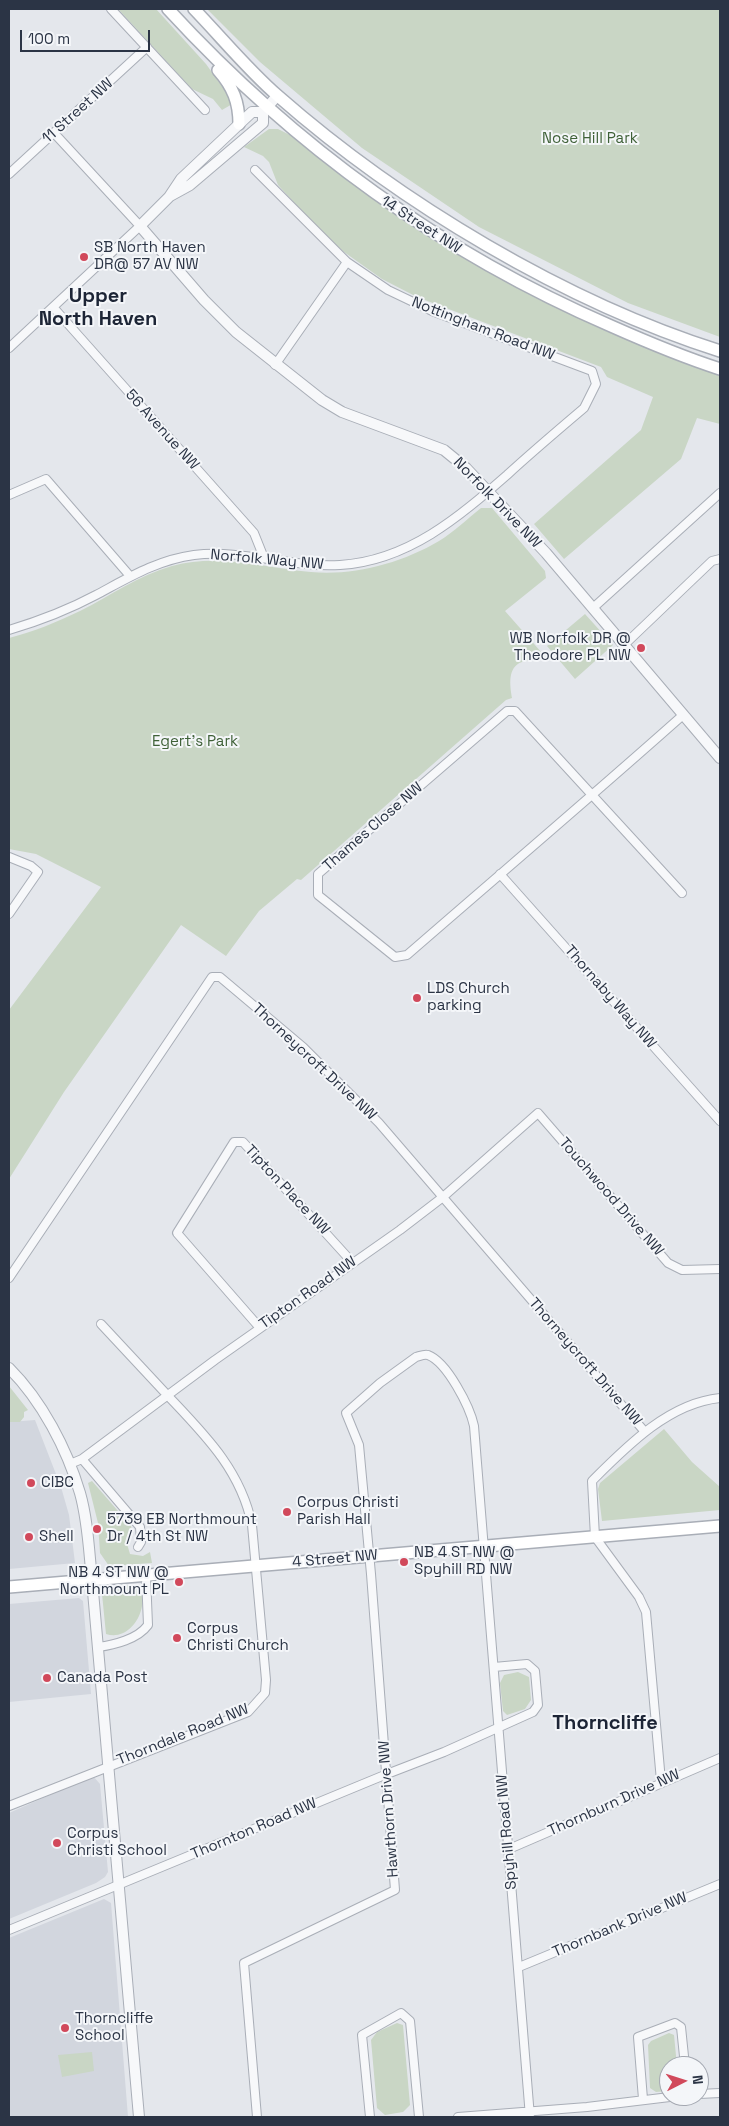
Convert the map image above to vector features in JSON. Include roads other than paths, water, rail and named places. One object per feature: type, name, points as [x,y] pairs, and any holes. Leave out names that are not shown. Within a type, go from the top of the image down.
[{"type":"main road","name":"14 Street NW","points":[[168,9],[264,109],[378,197],[463,253],[572,309],[650,343],[720,369]]},
{"type":"main road","name":"14 Street NW","points":[[194,9],[277,96],[384,180],[478,239],[580,294],[720,350]]},
{"type":"main road","points":[[197,40],[204,53],[226,78],[233,90],[239,106],[239,124]]},
{"type":"main road","name":"4 Street NW","points":[[9,1587],[720,1526]]},
{"type":"street","points":[[111,9],[205,110]]},
{"type":"street","name":"11 Street NW","points":[[9,174],[147,47]]},
{"type":"street","points":[[9,348],[140,226],[169,197],[181,179],[239,124],[252,112],[264,109],[277,96]]},
{"type":"street","points":[[169,197],[190,186],[262,123],[264,109]]},
{"type":"street","points":[[54,134],[140,226]]},
{"type":"street","name":"Nottingham Road NW","points":[[255,170],[347,262],[388,290],[432,312],[592,371],[596,384],[584,408],[489,490]]},
{"type":"street","name":"Norfolk Drive NW","points":[[140,226],[204,300],[236,332],[322,400],[342,412],[444,450],[489,490],[593,608],[720,758]]},
{"type":"street","points":[[275,364],[347,262]]},
{"type":"street","name":"56 Avenue NW","points":[[53,307],[254,534],[264,558]]},
{"type":"street","points":[[9,495],[46,479],[130,576]]},
{"type":"street","name":"Norfolk Way NW","points":[[9,630],[63,611],[130,576],[164,561],[194,555],[229,553],[295,564],[341,565],[372,560],[401,550],[426,538],[449,524],[489,490]]},
{"type":"street","points":[[593,608],[720,493]]},
{"type":"street","points":[[624,646],[712,561],[720,559]]},
{"type":"street","name":"Thames Close NW","points":[[593,794],[515,711],[507,711],[318,874],[318,895],[395,957],[407,955],[593,794],[683,715]]},
{"type":"street","points":[[593,794],[682,893]]},
{"type":"street","points":[[9,857],[31,866],[38,872],[9,914]]},
{"type":"street","name":"Thornaby Way NW","points":[[500,874],[720,1121]]},
{"type":"street","name":"Thorneycroft Drive NW","points":[[9,1278],[212,977],[220,977],[329,1072],[379,1123],[645,1432]]},
{"type":"street","name":"Tipton Road NW","points":[[70,1464],[82,1459],[122,1427],[168,1396],[444,1197],[538,1112]]},
{"type":"street","name":"Touchwood Drive NW","points":[[538,1112],[668,1263],[682,1270],[720,1269]]},
{"type":"street","name":"Tipton Place NW","points":[[260,1328],[177,1233],[234,1142],[243,1142],[352,1262]]},
{"type":"street","name":"Thorndale Road NW","points":[[9,1806],[248,1712],[265,1693],[266,1680],[256,1566],[249,1511],[239,1483],[213,1444],[101,1324]]},
{"type":"street","name":"Hawthorn Drive NW","points":[[257,2117],[244,1963],[395,1890],[359,1445],[346,1413],[380,1383],[416,1357],[423,1355],[435,1360],[463,1395],[470,1409],[474,1426],[482,1547]]},
{"type":"street","points":[[9,1368],[37,1403],[70,1464],[81,1495],[92,1580],[139,2117]]},
{"type":"street","points":[[661,1782],[644,1606],[595,1537],[592,1481],[645,1432],[687,1406],[720,1398]]},
{"type":"street","points":[[82,1459],[140,1528],[141,1542],[138,1547]]},
{"type":"street","name":"Spyhill Road NW","points":[[482,1547],[494,1667],[530,2114]]},
{"type":"street","points":[[98,1647],[112,1646],[144,1631],[148,1625],[146,1576]]},
{"type":"street","name":"Thornton Road NW","points":[[9,1930],[444,1752],[498,1726],[533,1712],[538,1705],[535,1671],[527,1664],[494,1667]]},
{"type":"street","name":"Thornburn Drive NW","points":[[509,1849],[720,1758]]},
{"type":"street","name":"Thornbank Drive NW","points":[[519,1967],[720,1884]]},
{"type":"street","points":[[370,2117],[362,2035],[401,2013],[410,2021],[419,2117]]},
{"type":"street","points":[[643,2099],[638,2037],[675,2023],[680,2027],[684,2056]]},
{"type":"street","points":[[458,2117],[530,2114],[659,2098]]},
{"type":"place","name":"SB North Haven DR@ 57 AV NW","points":[[84,257]]},
{"type":"place","name":"WB Norfolk DR @ Theodore PL NW","points":[[641,648]]},
{"type":"place","name":"LDS Church parking","points":[[417,998]]},
{"type":"place","name":"CIBC","points":[[31,1483]]},
{"type":"place","name":"Corpus Christi Parish Hall","points":[[287,1512]]},
{"type":"place","name":"5739 EB Northmount Dr / 4th St NW","points":[[97,1529]]},
{"type":"place","name":"Shell","points":[[29,1537]]},
{"type":"place","name":"NB 4 ST NW @ Spyhill RD NW","points":[[404,1562]]},
{"type":"place","name":"NB 4 ST NW @ Northmount PL","points":[[179,1582]]},
{"type":"place","name":"Corpus Christi Church","points":[[177,1638]]},
{"type":"place","name":"Canada Post","points":[[47,1678]]},
{"type":"place","name":"Corpus Christi School","points":[[57,1843]]},
{"type":"place","name":"Thorncliffe School","points":[[65,2028]]},
{"type":"district","name":"Upper North Haven","points":[[98,308]]},
{"type":"district","name":"Thorncliffe","points":[[605,1724]]},
{"type":"park label","name":"Nose Hill Park","points":[[590,139]]},
{"type":"park label","name":"Egert's Park","points":[[195,742]]}]
